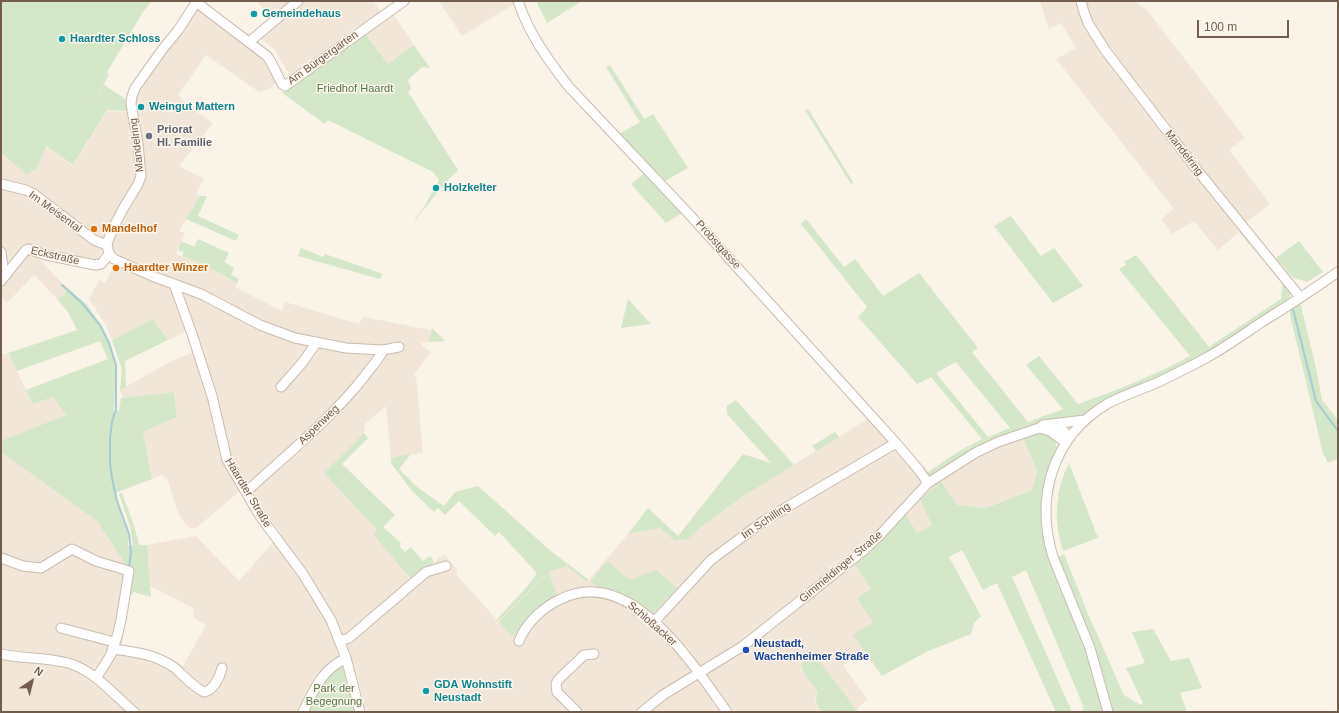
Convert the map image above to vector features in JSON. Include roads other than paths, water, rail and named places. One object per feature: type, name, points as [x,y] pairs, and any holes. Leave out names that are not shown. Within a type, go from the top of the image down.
[{"type":"street","points":[[249,42],[298,1]]},
{"type":"street","name":"Am Bürgergarten","points":[[197,2],[267,56],[282,84],[287,86],[404,1]]},
{"type":"street","name":"Probstgasse","points":[[518,1],[537,44],[570,87],[688,213],[896,443],[920,470],[928,483]]},
{"type":"street","name":"Mandelring","points":[[1081,1],[1088,23],[1105,50],[1198,171],[1300,297]]},
{"type":"street","name":"Mandelring","points":[[108,250],[119,215],[138,184],[141,176],[138,143],[131,104],[132,96],[135,88],[197,2]]},
{"type":"street","name":"Im Meisental","points":[[1,184],[26,190],[34,194],[108,250]]},
{"type":"street","name":"Eckstraße","points":[[4,277],[25,250],[28,249],[46,255],[95,265],[101,264],[108,250]]},
{"type":"street","points":[[108,250],[114,259],[201,294],[260,326],[295,338],[346,348],[383,350],[400,347]]},
{"type":"street","name":"Eckstraße","points":[[1,252],[4,277]]},
{"type":"street","points":[[1108,712],[1090,648],[1053,557],[1047,534],[1046,509],[1048,484],[1054,466],[1066,443],[1085,420],[1109,403],[1165,379],[1206,358],[1338,272]]},
{"type":"street","name":"Haardter Straße","points":[[174,284],[212,396],[227,460],[260,516],[300,569],[321,601],[331,620],[346,658],[360,712]]},
{"type":"street","points":[[281,387],[303,362],[316,343]]},
{"type":"street","name":"Aspenweg","points":[[246,492],[335,410],[379,358],[383,350]]},
{"type":"street","name":"Gimmeldinger Straße","points":[[642,712],[664,695],[743,646],[862,551],[879,536],[928,483],[975,453],[998,442],[1039,428],[1043,425],[1085,420]]},
{"type":"street","points":[[1051,424],[1057,426],[1064,432],[1066,443]]},
{"type":"street","points":[[1039,428],[1050,431],[1066,443]]},
{"type":"street","name":"Im Schilling","points":[[654,622],[711,560],[765,520],[896,443]]},
{"type":"street","points":[[1,558],[23,566],[41,568],[72,549],[96,561],[129,571],[119,626],[113,646],[106,662],[96,678]]},
{"type":"street","points":[[340,641],[349,638],[426,572],[446,566]]},
{"type":"street","name":"Schloßacker","points":[[519,641],[525,628],[555,601],[565,596],[593,591],[603,592],[619,597],[635,606],[679,646],[727,712]]},
{"type":"street","points":[[61,628],[113,646],[156,657],[171,666],[204,692],[210,690],[221,673],[222,668]]},
{"type":"street","points":[[1,654],[69,663],[96,678],[134,712]]},
{"type":"street","points":[[576,712],[557,692],[556,684],[558,680],[584,655],[594,654]]},
{"type":"street","points":[[303,712],[322,676],[331,667],[346,658]]},
{"type":"waterway","points":[[62,285],[82,303],[100,325],[109,343],[116,365],[116,410],[112,421],[110,464],[117,501],[129,534],[131,552],[129,567]]},
{"type":"waterway","points":[[1293,309],[1316,401],[1338,431]]},
{"type":"place","name":"Gemeindehaus","points":[[254,14]]},
{"type":"place","name":"Haardter Schloss","points":[[62,39]]},
{"type":"place","name":"Weingut Mattern","points":[[141,107]]},
{"type":"place","name":"Priorat Hl. Familie","points":[[149,136]]},
{"type":"place","name":"Holzkelter","points":[[436,188]]},
{"type":"place","name":"Mandelhof","points":[[94,229]]},
{"type":"place","name":"Haardter Winzer","points":[[116,268]]},
{"type":"place","name":"Neustadt, Wachenheimer Straße","points":[[746,650]]},
{"type":"place","name":"GDA Wohnstift Neustadt","points":[[426,691]]},
{"type":"park label","name":"Friedhof Haardt","points":[[355,89]]},
{"type":"park label","name":"Park der Begegnung","points":[[334,695]]}]
